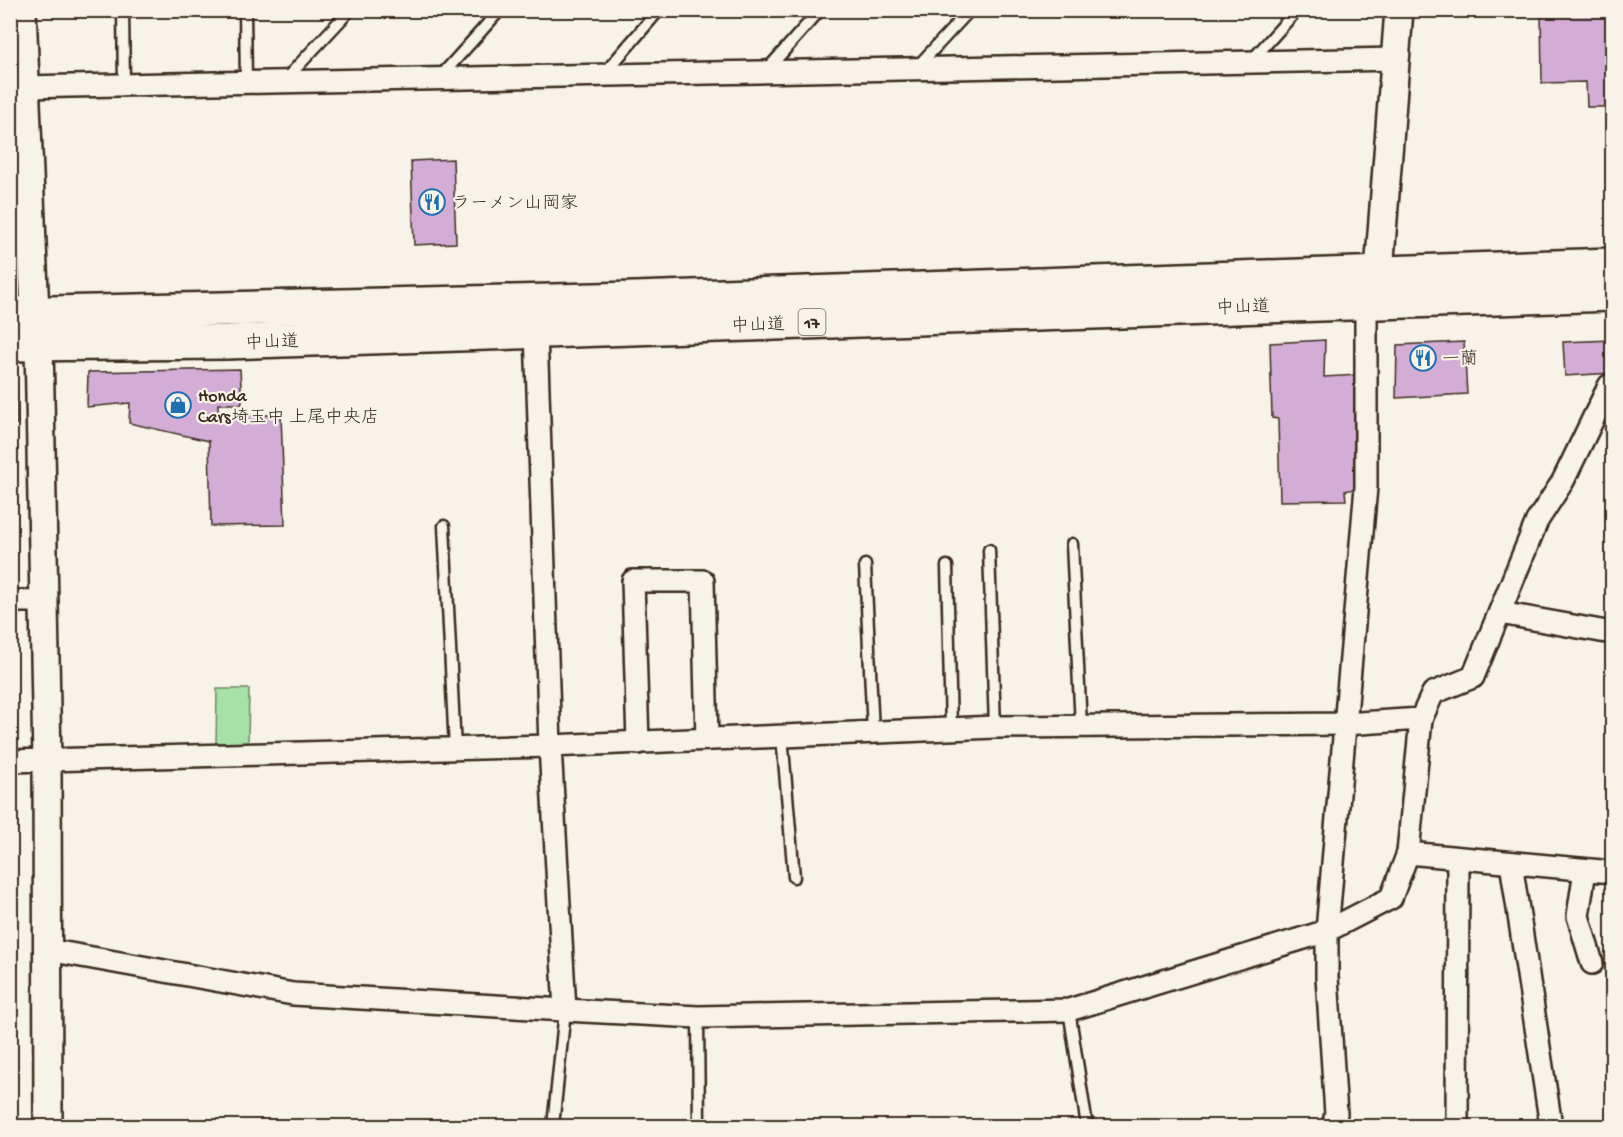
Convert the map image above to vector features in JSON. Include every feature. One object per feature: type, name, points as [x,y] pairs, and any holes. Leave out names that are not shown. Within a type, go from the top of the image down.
[{"type":"highway","name":"中山道","points":[[24,328],[635,299],[1612,265]]},
{"type":"highway","name":"中山道","points":[[24,328],[227,342],[1612,294]]},
{"type":"street","points":[[22,10],[24,328],[44,601],[48,1126]]},
{"type":"street","points":[[1379,272],[1400,10]]},
{"type":"street","points":[[23,87],[1396,58]]},
{"type":"street","points":[[1333,1126],[1336,1114],[1327,977],[1327,930],[1366,487],[1366,302]]},
{"type":"street","points":[[536,332],[550,746],[565,1010]]},
{"type":"street","points":[[48,950],[293,994],[698,1017],[1069,1010],[1327,930],[1391,898],[1408,853],[1421,719],[1433,693],[1473,677],[1537,522],[1563,481],[1608,386],[1612,386]]},
{"type":"street","points":[[638,742],[633,580],[703,581],[707,739]]},
{"type":"street","points":[[10,601],[44,601]]},
{"type":"street","points":[[1500,613],[1612,633]]},
{"type":"street","points":[[10,761],[550,746],[996,727],[1344,724],[1421,719]]},
{"type":"street","points":[[1408,853],[1612,872]]},
{"type":"street","points":[[1457,1126],[1458,858]]},
{"type":"street","points":[[1511,863],[1551,1126]]},
{"type":"street","points":[[1585,870],[1578,916],[1592,963]]},
{"type":"lane","points":[[123,10],[124,84]]},
{"type":"lane","points":[[245,10],[246,82]]},
{"type":"lane","points":[[284,81],[350,10]]},
{"type":"lane","points":[[440,78],[500,10]]},
{"type":"lane","points":[[604,75],[659,10]]},
{"type":"lane","points":[[765,71],[820,10]]},
{"type":"lane","points":[[915,69],[970,10]]},
{"type":"lane","points":[[1250,62],[1297,10]]},
{"type":"lane","points":[[444,526],[454,749]]},
{"type":"lane","points":[[1072,544],[1081,726]]},
{"type":"lane","points":[[989,550],[996,727]]},
{"type":"lane","points":[[865,565],[873,732]]},
{"type":"lane","points":[[947,566],[951,729]]},
{"type":"lane","points":[[782,736],[794,878]]},
{"type":"lane","points":[[553,1126],[565,1010]]},
{"type":"lane","points":[[1069,1010],[1087,1126]]},
{"type":"lane","points":[[698,1017],[699,1126]]},
{"type":"green space","points":[[217,689],[249,689],[248,743],[216,743]]},
{"type":"building","points":[[1541,10],[1612,10],[1612,107],[1587,107],[1586,82],[1542,83]]},
{"type":"building","points":[[453,159],[456,243],[414,245],[411,161]]},
{"type":"building","points":[[1325,340],[1324,377],[1359,375],[1362,417],[1354,489],[1345,491],[1346,500],[1280,501],[1278,419],[1272,418],[1270,343]]},
{"type":"building","points":[[1612,340],[1612,373],[1565,376],[1563,342]]},
{"type":"building","points":[[1464,342],[1467,394],[1396,398],[1397,345]]},
{"type":"building","points":[[240,369],[242,404],[218,404],[218,415],[281,415],[285,525],[211,526],[209,441],[129,423],[130,403],[87,407],[88,372]]},
{"type":"building","points":[[10,389],[16,389],[17,424],[10,424]]},
{"type":"place","name":"ラーメン山岡家","points":[[432,202]]},
{"type":"place","name":"一蘭","points":[[1423,358]]},
{"type":"place","name":"Honda Cars埼玉中 上尾中央店","points":[[178,405]]}]
